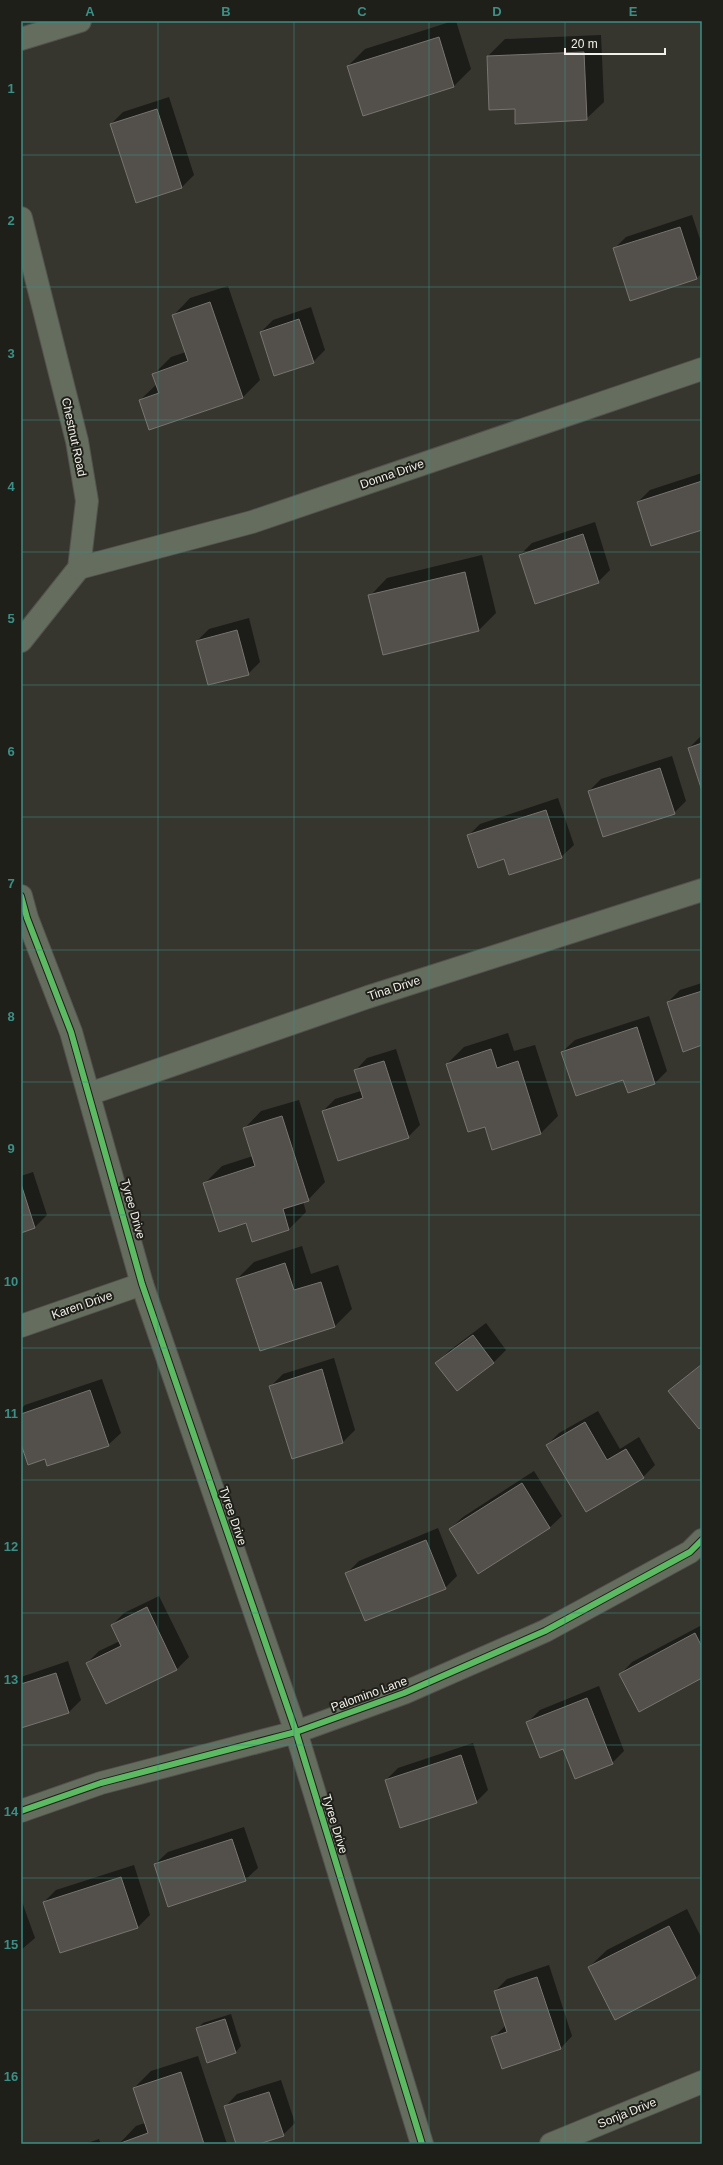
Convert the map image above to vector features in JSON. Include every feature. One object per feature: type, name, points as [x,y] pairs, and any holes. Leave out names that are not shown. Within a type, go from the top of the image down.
[{"type":"street","points":[[21,39],[80,21]]},
{"type":"street","name":"Chestnut Road","points":[[21,218],[77,441],[86,494],[87,501],[79,568]]},
{"type":"street","name":"Donna Drive","points":[[79,568],[252,522],[702,370]]},
{"type":"street","points":[[21,642],[79,568]]},
{"type":"street","name":"Tina Drive","points":[[89,1094],[368,997],[702,890]]},
{"type":"street","name":"Tyree Drive","points":[[21,896],[27,918],[72,1032],[142,1284],[296,1732],[422,2144]]},
{"type":"street","name":"Karen Drive","points":[[21,1326],[142,1284]]},
{"type":"street","name":"Palomino Lane","points":[[21,1811],[101,1783],[296,1732],[404,1693],[545,1630],[690,1552],[702,1540]]},
{"type":"street","name":"Sonja Drive","points":[[551,2144],[702,2082]]},
{"type":"building","points":[[439,37],[454,87],[363,116],[347,66]]},
{"type":"building","points":[[584,52],[587,120],[515,124],[515,109],[489,110],[487,56]]},
{"type":"building","points":[[157,109],[182,188],[136,203],[110,124]]},
{"type":"building","points":[[680,227],[697,279],[630,301],[613,248]]},
{"type":"building","points":[[210,302],[243,398],[149,430],[139,400],[159,393],[152,374],[188,361],[172,315]]},
{"type":"building","points":[[299,319],[314,363],[274,376],[260,332]]},
{"type":"building","points":[[702,481],[702,530],[651,546],[637,502]]},
{"type":"building","points":[[583,534],[599,583],[535,604],[519,555]]},
{"type":"building","points":[[465,572],[479,631],[383,655],[368,595]]},
{"type":"building","points":[[237,630],[249,675],[208,685],[196,641]]},
{"type":"building","points":[[702,743],[702,791],[688,748]]},
{"type":"building","points":[[660,768],[675,814],[603,837],[588,791]]},
{"type":"building","points":[[546,810],[562,858],[509,875],[504,859],[478,868],[467,835]]},
{"type":"building","points":[[702,991],[702,1045],[683,1052],[667,1002]]},
{"type":"building","points":[[637,1027],[655,1084],[628,1093],[623,1080],[576,1096],[561,1052]]},
{"type":"building","points":[[491,1049],[497,1068],[518,1061],[541,1134],[492,1150],[485,1127],[468,1132],[446,1064]]},
{"type":"building","points":[[384,1061],[409,1138],[338,1161],[322,1111],[363,1098],[354,1070]]},
{"type":"building","points":[[282,1116],[309,1201],[283,1209],[289,1230],[252,1242],[246,1223],[219,1232],[203,1183],[255,1166],[243,1128]]},
{"type":"building","points":[[21,1184],[35,1228],[21,1233]]},
{"type":"building","points":[[285,1263],[294,1290],[321,1282],[335,1327],[260,1351],[236,1279]]},
{"type":"building","points":[[473,1335],[494,1363],[457,1391],[435,1363]]},
{"type":"building","points":[[702,1364],[702,1426],[699,1429],[668,1391]]},
{"type":"building","points":[[322,1369],[343,1443],[292,1459],[269,1386]]},
{"type":"building","points":[[90,1390],[109,1446],[47,1466],[45,1459],[28,1465],[21,1444],[21,1414]]},
{"type":"building","points":[[585,1422],[607,1460],[626,1449],[644,1478],[586,1512],[546,1445]]},
{"type":"building","points":[[522,1483],[550,1528],[478,1574],[449,1529]]},
{"type":"building","points":[[426,1540],[446,1589],[365,1621],[345,1573]]},
{"type":"building","points":[[147,1607],[177,1670],[106,1704],[86,1663],[121,1646],[111,1625]]},
{"type":"building","points":[[695,1633],[702,1647],[702,1678],[639,1712],[619,1674]]},
{"type":"building","points":[[56,1673],[69,1713],[21,1728],[21,1684]]},
{"type":"building","points":[[587,1698],[613,1764],[575,1779],[563,1749],[540,1758],[526,1722]]},
{"type":"building","points":[[461,1755],[477,1803],[400,1828],[385,1780]]},
{"type":"building","points":[[232,1839],[246,1881],[168,1907],[154,1864]]},
{"type":"building","points":[[121,1877],[138,1928],[60,1953],[43,1902]]},
{"type":"building","points":[[669,1926],[696,1978],[615,2020],[588,1967]]},
{"type":"building","points":[[537,1977],[561,2049],[502,2069],[491,2037],[507,2032],[494,1991]]},
{"type":"building","points":[[225,2019],[236,2053],[207,2063],[196,2028]]},
{"type":"building","points":[[181,2072],[204,2144],[118,2144],[148,2133],[133,2088]]},
{"type":"building","points":[[269,2092],[284,2136],[259,2144],[236,2144],[224,2106]]},
{"type":"cycle path","points":[[21,896],[27,918],[71,1032],[142,1284],[296,1732],[422,2144]]},
{"type":"cycle path","points":[[21,1811],[101,1783],[296,1732],[404,1693],[545,1631],[690,1552],[702,1540]]}]
